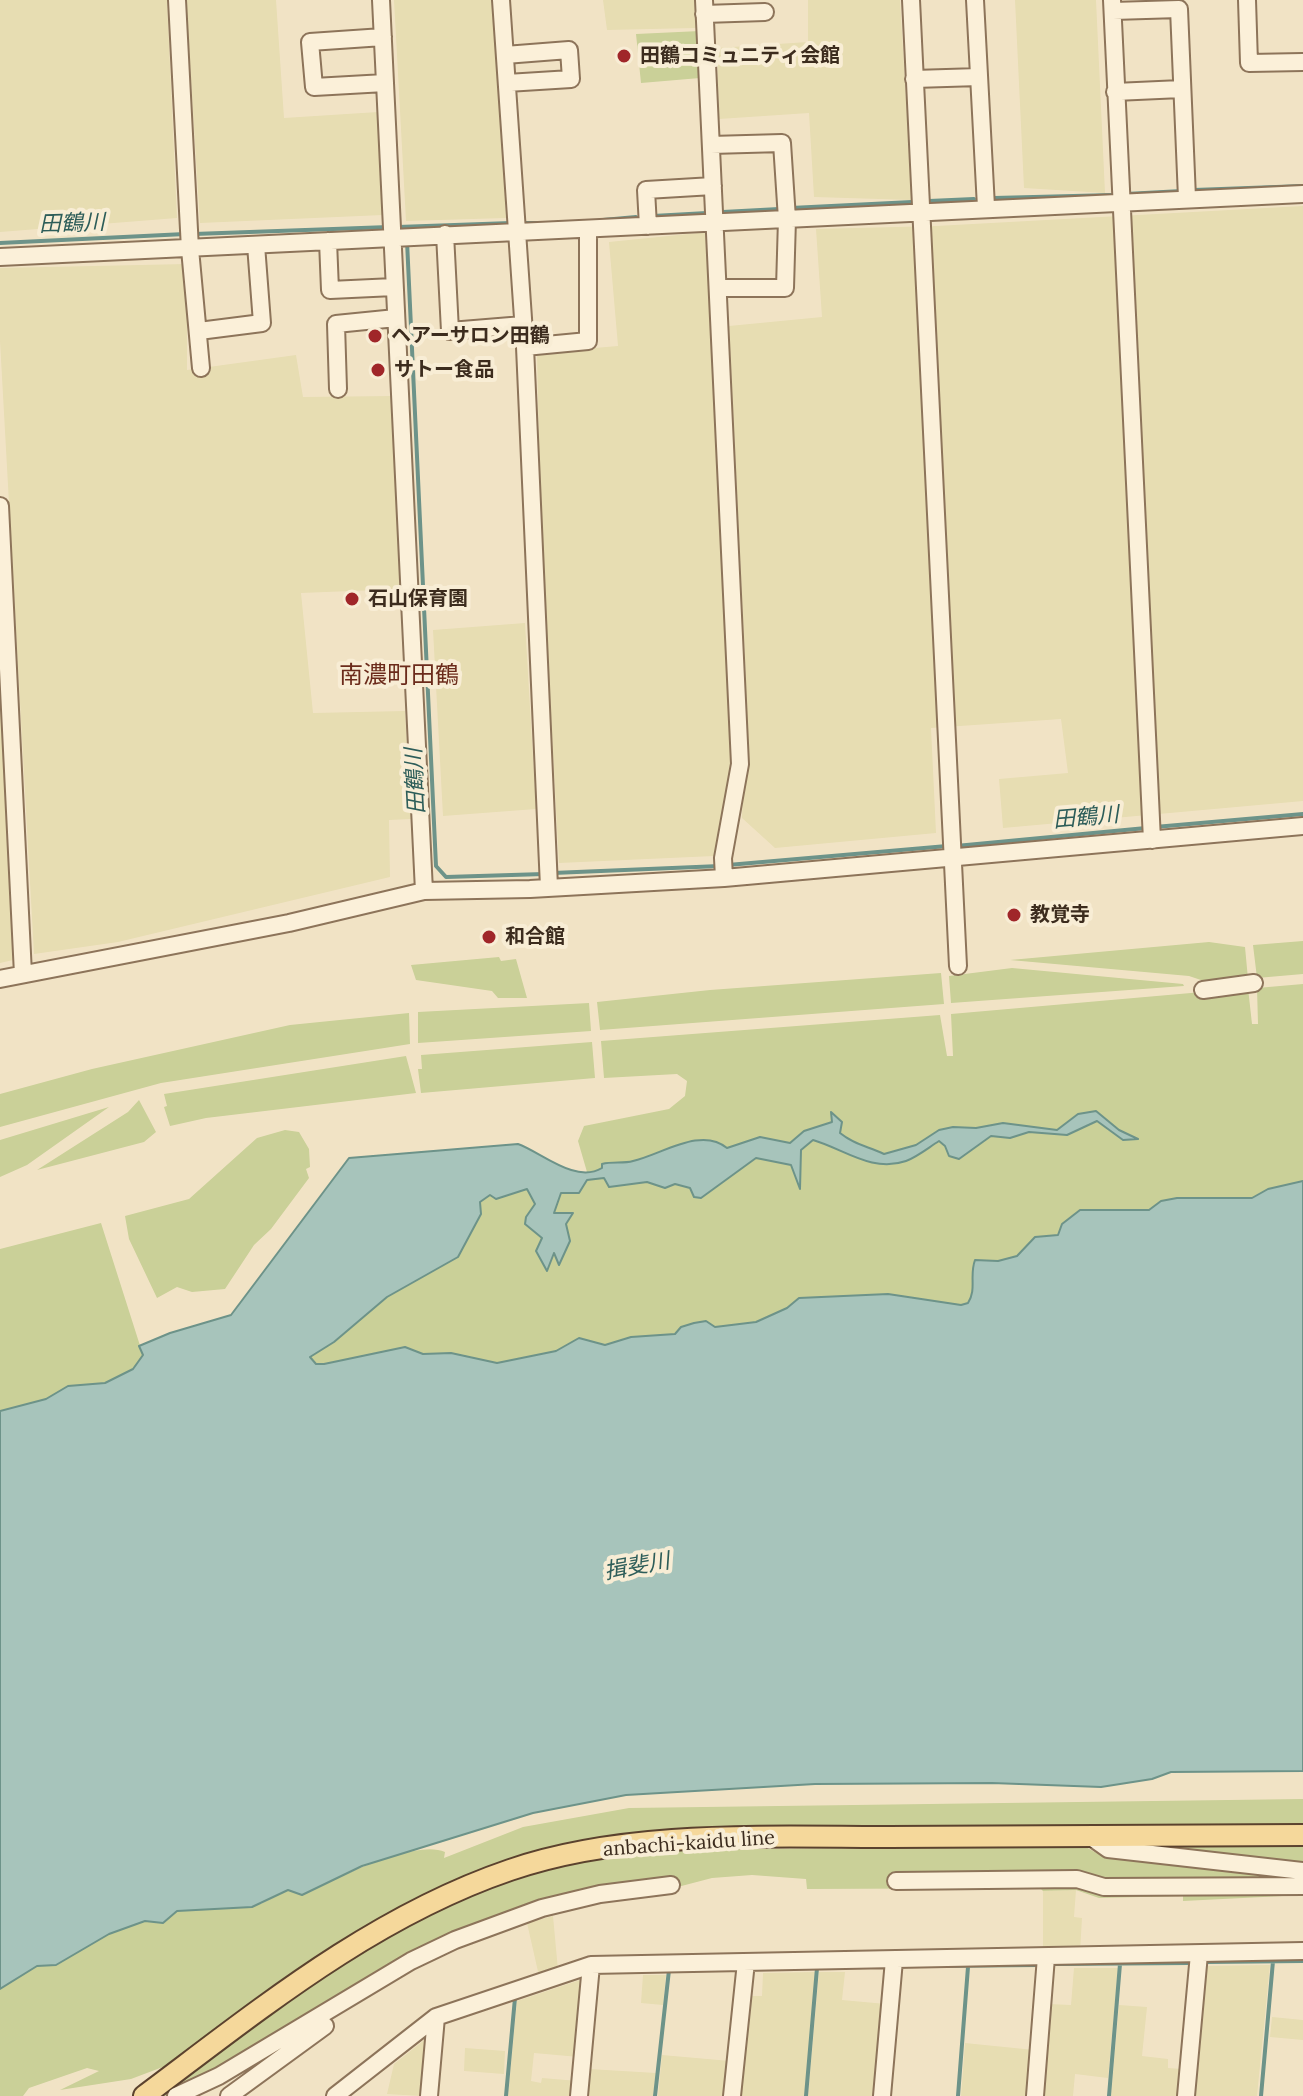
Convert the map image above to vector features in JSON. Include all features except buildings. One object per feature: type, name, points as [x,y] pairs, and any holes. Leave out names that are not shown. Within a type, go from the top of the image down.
[{"type":"main road","name":"anbachi-kaidu line","points":[[144,2096],[337,1953],[431,1902],[509,1870],[565,1854],[639,1843],[809,1837],[1303,1835]]},
{"type":"street","points":[[177,0],[189,240],[201,368]]},
{"type":"street","points":[[381,0],[424,891]]},
{"type":"street","points":[[501,0],[525,347],[549,880]]},
{"type":"street","points":[[911,0],[958,966]]},
{"type":"street","points":[[975,0],[986,207]]},
{"type":"street","points":[[1247,0],[1249,63],[1303,62]]},
{"type":"street","points":[[1151,832],[1113,6],[1178,4],[1187,198]]},
{"type":"street","points":[[723,870],[740,764],[704,7],[765,12]]},
{"type":"street","points":[[383,37],[310,42],[314,87],[385,83]]},
{"type":"street","points":[[505,55],[569,50],[571,79],[507,83]]},
{"type":"street","points":[[914,79],[979,77]]},
{"type":"street","points":[[1115,92],[1181,89]]},
{"type":"street","points":[[711,145],[782,143],[787,219],[785,288],[718,288]]},
{"type":"street","points":[[648,226],[646,190],[713,186]]},
{"type":"street","points":[[0,257],[189,240],[256,245],[328,241],[393,232],[417,236],[588,230],[919,210],[1303,194]]},
{"type":"street","points":[[525,347],[588,341],[588,230]]},
{"type":"street","points":[[445,234],[450,331],[523,325]]},
{"type":"street","points":[[328,241],[330,290],[394,287]]},
{"type":"street","points":[[199,331],[262,323],[256,245]]},
{"type":"street","points":[[338,389],[336,324],[396,318]]},
{"type":"street","points":[[0,506],[23,974]]},
{"type":"street","points":[[0,979],[289,923],[424,891],[723,870],[1151,832],[1303,826]]},
{"type":"street","points":[[1203,990],[1254,983]]},
{"type":"street","points":[[1091,1837],[1108,1849],[1303,1871]]},
{"type":"street","points":[[896,1881],[1077,1879],[1104,1887],[1303,1886]]},
{"type":"street","points":[[176,2096],[219,2076],[411,1961],[496,1923],[600,1894],[671,1885]]},
{"type":"street","points":[[335,2096],[436,2017],[591,1965],[1303,1951]]},
{"type":"street","points":[[1186,2096],[1199,1954]]},
{"type":"street","points":[[1035,2096],[1046,1957]]},
{"type":"street","points":[[882,2096],[894,1960]]},
{"type":"street","points":[[732,2096],[746,1962]]},
{"type":"street","points":[[579,2096],[591,1965]]},
{"type":"street","points":[[229,2096],[330,2022],[353,1996]]},
{"type":"street","points":[[429,2096],[436,2017]]},
{"type":"shaded area","points":[[0,0],[167,0],[177,218],[0,232]]},
{"type":"shaded area","points":[[186,0],[276,0],[284,118],[378,112],[383,215],[200,223]]},
{"type":"shaded area","points":[[394,0],[495,0],[506,218],[406,221]]},
{"type":"shaded area","points":[[603,0],[695,0],[696,28],[607,30]]},
{"type":"shaded area","points":[[808,0],[900,0],[912,200],[814,197],[809,113],[719,119],[717,48],[808,42]]},
{"type":"shaded area","points":[[1015,0],[1096,0],[1105,193],[1024,188]]},
{"type":"shaded area","points":[[1303,206],[1303,801],[1003,828],[999,779],[1068,773],[1061,719],[931,728],[936,833],[775,848],[742,818],[746,680],[729,326],[822,317],[816,229],[936,226]]},
{"type":"shaded area","points":[[708,232],[732,767],[714,856],[559,863],[541,535],[537,353],[618,346],[609,242]]},
{"type":"shaded area","points":[[187,264],[187,370],[296,355],[303,397],[392,396],[401,589],[301,593],[313,713],[405,711],[411,819],[389,820],[390,877],[118,942],[34,954],[0,341],[0,268]]},
{"type":"shaded area","points":[[525,623],[536,809],[443,816],[433,630]]},
{"type":"shaded area","points":[[0,700],[13,960],[0,963]]},
{"type":"shaded area","points":[[1076,1890],[1074,1917],[1082,1918],[1080,1952],[1043,1952],[1043,1891]]},
{"type":"shaded area","points":[[553,1916],[558,1970],[539,1976],[527,1923]]},
{"type":"shaded area","points":[[1270,1965],[1257,2096],[1191,2096],[1203,1966]]},
{"type":"shaded area","points":[[1074,1968],[1118,1968],[1108,2078],[1075,2074],[1073,2096],[1040,2096],[1048,2004],[1071,2005]]},
{"type":"shaded area","points":[[815,1972],[805,2096],[737,2096],[746,1996],[762,1996],[763,1973]]},
{"type":"shaded area","points":[[819,1972],[845,1972],[842,2000],[886,2004],[877,2096],[808,2096]]},
{"type":"shaded area","points":[[643,1975],[666,1975],[663,2005],[641,2003]]},
{"type":"shaded area","points":[[586,1978],[579,2057],[534,2053],[531,2081],[541,2083],[542,2078],[578,2081],[576,2096],[508,2096],[517,2001]]},
{"type":"shaded area","points":[[1119,2005],[1147,2007],[1142,2056],[1168,2059],[1168,2068],[1182,2069],[1179,2096],[1111,2096]]},
{"type":"shaded area","points":[[1272,2017],[1303,2020],[1303,2040],[1270,2037]]},
{"type":"shaded area","points":[[428,2037],[422,2096],[387,2094],[394,2064]]},
{"type":"shaded area","points":[[965,2043],[1034,2050],[1030,2096],[961,2096]]},
{"type":"shaded area","points":[[465,2048],[505,2051],[504,2074],[464,2071]]},
{"type":"shaded area","points":[[662,2055],[730,2061],[726,2096],[658,2096]]},
{"type":"shaded area","points":[[589,2069],[656,2073],[653,2096],[587,2096]]},
{"type":"green space","points":[[700,31],[700,78],[641,83],[636,34]]},
{"type":"green space","points":[[1303,941],[1303,974],[1257,978],[1253,945]]},
{"type":"green space","points":[[1209,942],[1245,947],[1248,979],[1207,982],[1189,976],[1010,960]]},
{"type":"green space","points":[[499,957],[501,961],[516,959],[527,998],[498,998],[492,991],[416,980],[411,965]]},
{"type":"green space","points":[[1012,968],[1184,986],[951,1003],[949,976]]},
{"type":"green space","points":[[941,973],[944,1004],[600,1030],[597,1002],[710,990]]},
{"type":"green space","points":[[1303,984],[1303,1194],[983,1311],[557,1366],[316,1364],[260,1345],[476,1198],[518,1186],[533,1191],[587,1172],[578,1141],[584,1126],[669,1109],[685,1096],[687,1081],[677,1074],[604,1078],[601,1041],[940,1015],[947,1056],[953,1056],[951,1014],[1248,988],[1252,1024],[1258,1024],[1257,988]]},
{"type":"green space","points":[[589,1003],[591,1031],[418,1043],[418,1012]]},
{"type":"green space","points":[[409,1013],[410,1044],[161,1083],[0,1127],[0,1094],[92,1069],[290,1025]]},
{"type":"green space","points":[[592,1042],[595,1078],[421,1093],[418,1069],[422,1069],[421,1055]]},
{"type":"green space","points":[[406,1056],[416,1093],[206,1118],[170,1126],[164,1107],[167,1106],[164,1094]]},
{"type":"green space","points":[[139,1100],[156,1132],[144,1142],[37,1170],[128,1112]]},
{"type":"green space","points":[[109,1107],[27,1165],[0,1177],[0,1140]]},
{"type":"green space","points":[[285,1130],[299,1132],[309,1149],[310,1167],[306,1169],[309,1178],[271,1229],[254,1245],[225,1289],[192,1292],[177,1287],[157,1298],[129,1239],[125,1216],[189,1199],[257,1138]]},
{"type":"green space","points":[[101,1223],[143,1355],[133,1369],[105,1383],[68,1386],[46,1399],[0,1411],[0,1249]]},
{"type":"green space","points":[[1303,1799],[1303,1829],[682,1833],[428,1895],[336,1944],[168,2065],[131,2079],[60,2090],[99,2071],[87,2068],[29,2088],[23,2096],[0,2096],[0,1989],[37,1966],[56,1965],[109,1934],[145,1921],[163,1923],[177,1910],[261,1904],[288,1890],[302,1895],[373,1863],[414,1851],[431,1849],[445,1852],[444,1858],[523,1827],[629,1808]]},
{"type":"green space","points":[[1303,1842],[1303,1866],[1113,1847]]},
{"type":"green space","points":[[1084,1846],[1100,1855],[1303,1875],[1303,1883],[896,1877],[1303,1889],[1303,1895],[1183,1901],[1183,1896],[1099,1898],[1076,1890],[1043,1891],[1040,1888],[807,1889],[806,1879],[752,1875],[712,1878],[670,1889],[539,1905],[326,2009],[166,2096],[154,2096],[354,1952],[476,1890],[567,1863],[650,1850]]},
{"type":"water","name":"揖斐川","points":[[1096,1111],[1119,1130],[1138,1139],[1123,1140],[1097,1121],[1067,1135],[1029,1132],[1010,1138],[991,1136],[959,1159],[949,1156],[939,1141],[918,1155],[894,1164],[870,1162],[813,1140],[801,1150],[800,1189],[791,1165],[756,1158],[701,1198],[694,1197],[690,1188],[675,1184],[665,1188],[647,1182],[609,1187],[604,1178],[587,1180],[579,1193],[561,1193],[554,1213],[573,1213],[566,1224],[570,1241],[559,1265],[554,1253],[547,1271],[536,1251],[542,1238],[525,1224],[535,1204],[527,1189],[496,1199],[490,1195],[480,1202],[481,1214],[458,1257],[387,1297],[334,1342],[310,1357],[316,1364],[324,1364],[405,1347],[423,1354],[451,1353],[497,1363],[556,1351],[579,1338],[605,1345],[631,1337],[675,1334],[681,1327],[706,1321],[715,1327],[756,1322],[787,1308],[799,1298],[888,1294],[961,1305],[971,1298],[975,1260],[998,1261],[1017,1256],[1035,1237],[1058,1235],[1062,1224],[1080,1210],[1149,1210],[1161,1201],[1177,1198],[1252,1198],[1268,1189],[1303,1181],[1303,1771],[1171,1772],[1152,1779],[1101,1787],[992,1783],[815,1784],[626,1795],[533,1813],[362,1866],[302,1895],[288,1890],[252,1907],[177,1911],[163,1923],[145,1921],[109,1934],[56,1965],[37,1966],[0,1989],[0,1411],[46,1399],[68,1386],[105,1383],[133,1369],[143,1355],[139,1346],[170,1333],[231,1315],[349,1158],[518,1144],[570,1170],[592,1172],[602,1168],[602,1164],[633,1161],[693,1141],[717,1142],[727,1148],[760,1137],[790,1143],[804,1131],[832,1122],[831,1112],[842,1122],[840,1133],[884,1154],[916,1145],[939,1130],[953,1127],[976,1128],[1003,1123],[1057,1130],[1078,1114]]},
{"type":"waterway","points":[[1194,190],[1303,186]]},
{"type":"waterway","points":[[1126,194],[1182,191]]},
{"type":"waterway","points":[[994,198],[1113,195]]},
{"type":"waterway","points":[[929,201],[974,199]]},
{"type":"waterway","points":[[791,208],[912,202]]},
{"type":"waterway","points":[[723,212],[779,209]]},
{"type":"waterway","points":[[653,216],[707,213]]},
{"type":"waterway","points":[[603,220],[636,217]]},
{"type":"waterway","points":[[398,227],[511,223]]},
{"type":"waterway","points":[[521,223],[538,223]]},
{"type":"waterway","name":"田鶴川","points":[[194,234],[389,227]]},
{"type":"waterway","name":"田鶴川","points":[[0,243],[185,234]]},
{"type":"waterway","name":"田鶴川","points":[[407,241],[436,866],[446,877],[544,874]]},
{"type":"waterway","name":"田鶴川","points":[[1155,827],[1303,814]]},
{"type":"waterway","name":"田鶴川","points":[[956,846],[1146,828]]},
{"type":"waterway","name":"田鶴川","points":[[728,865],[947,846]]},
{"type":"waterway","name":"田鶴川","points":[[553,873],[720,866]]},
{"type":"waterway","points":[[1261,2096],[1273,1961]]},
{"type":"waterway","points":[[1206,1962],[1303,1961]]},
{"type":"waterway","points":[[1055,1964],[1189,1963]]},
{"type":"waterway","points":[[1109,2096],[1120,1964]]},
{"type":"waterway","points":[[924,1966],[1038,1965]]},
{"type":"waterway","points":[[958,2096],[968,1967]]},
{"type":"waterway","points":[[806,2096],[817,1968]]},
{"type":"waterway","points":[[655,2096],[669,1970]]},
{"type":"waterway","points":[[506,2096],[515,1998]]},
{"type":"place","name":"田鶴コミュニティ会館","points":[[624,56]]},
{"type":"place","name":"ヘアーサロン田鶴","points":[[375,336]]},
{"type":"place","name":"サトー食品","points":[[378,370]]},
{"type":"place","name":"石山保育園","points":[[352,599]]},
{"type":"place","name":"教覚寺","points":[[1014,915]]},
{"type":"place","name":"和合館","points":[[489,937]]},
{"type":"district","name":"南濃町田鶴","points":[[399,676]]}]
